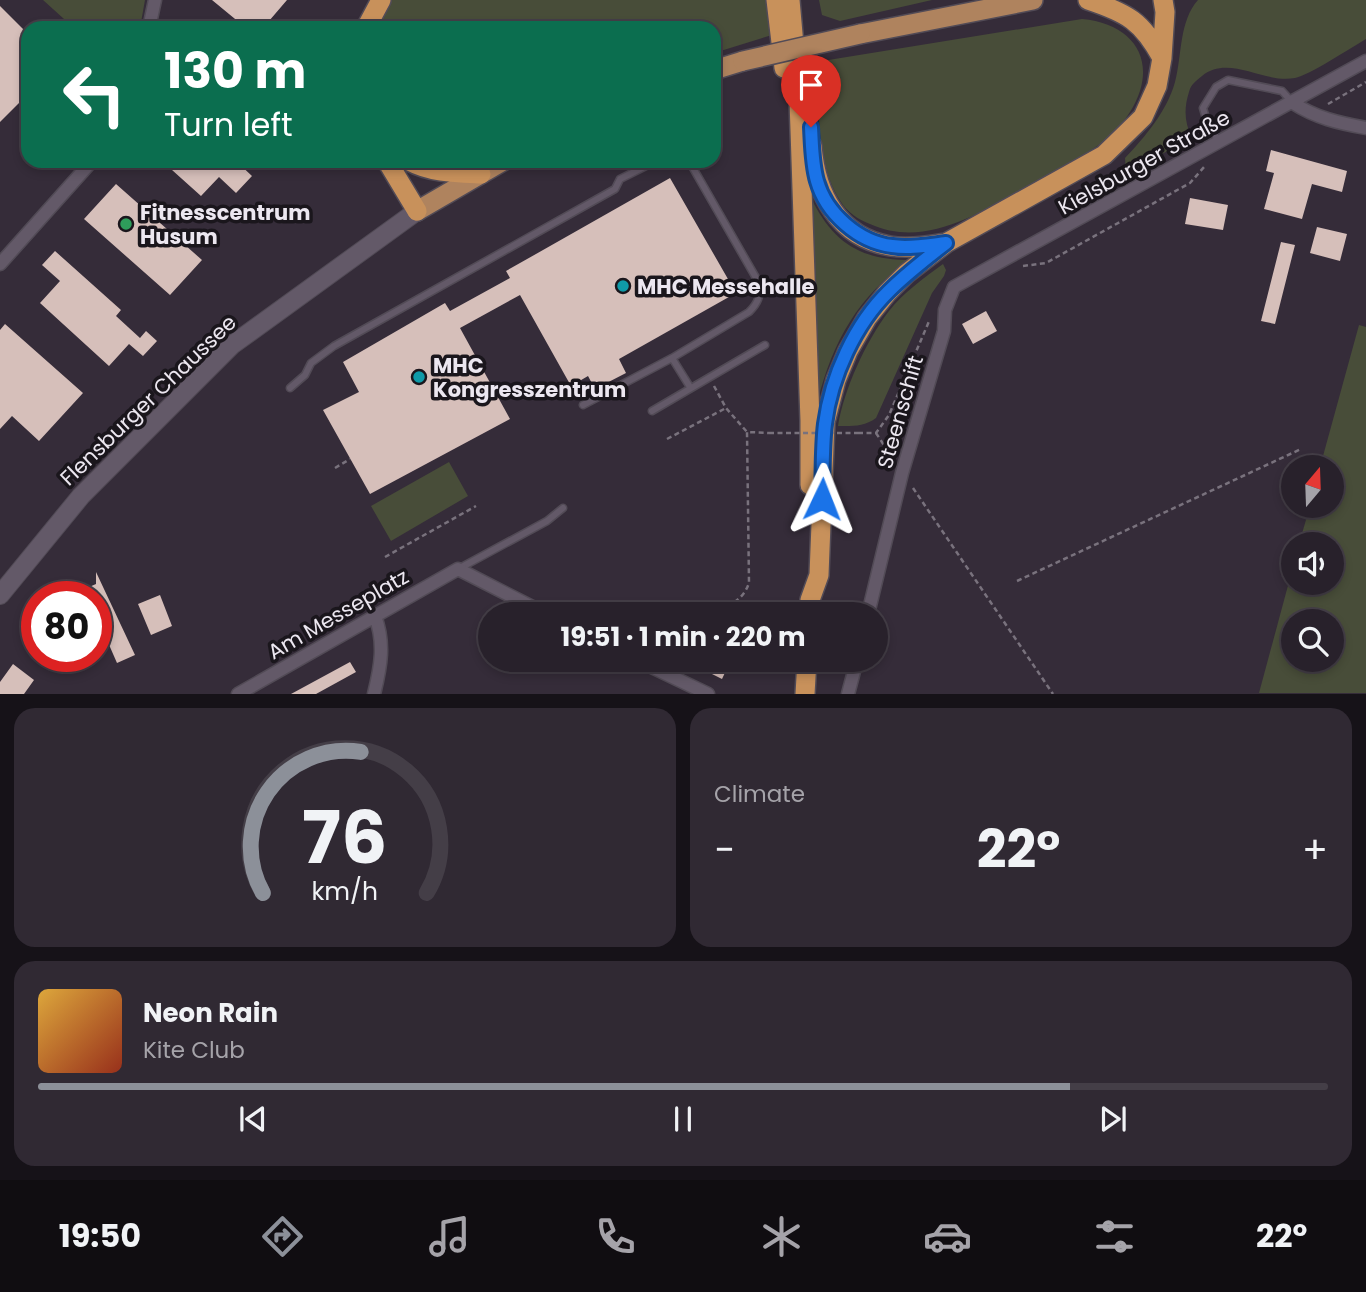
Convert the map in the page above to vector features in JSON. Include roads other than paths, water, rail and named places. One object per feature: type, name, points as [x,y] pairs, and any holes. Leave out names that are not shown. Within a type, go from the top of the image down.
[{"type":"highway","points":[[370,21],[381,0]]},
{"type":"highway","points":[[776,0],[785,80],[799,101]]},
{"type":"highway","points":[[790,0],[799,101],[810,421],[810,602]]},
{"type":"highway","points":[[1088,0],[1125,13],[1153,41],[1162,58]]},
{"type":"highway","points":[[811,602],[819,575],[825,422],[836,380],[860,329],[887,293],[946,243],[1104,155],[1143,117],[1157,86],[1162,58],[1163,0]]},
{"type":"highway","points":[[797,72],[808,85],[814,168],[818,184],[835,215],[874,242],[891,246],[946,243]]},
{"type":"highway","points":[[391,168],[417,211]]},
{"type":"highway","points":[[424,168],[446,173],[481,174]]},
{"type":"highway","points":[[804,694],[806,672]]},
{"type":"main road","points":[[721,68],[860,34],[1034,0]]},
{"type":"main road","points":[[417,211],[491,168]]},
{"type":"main road","name":"Flensburger Chaussee","points":[[0,594],[80,496],[232,345],[417,211]]},
{"type":"street","points":[[150,21],[155,0]]},
{"type":"street","name":"Kielsburger Straße","points":[[947,302],[954,287],[1366,61]]},
{"type":"street","points":[[1293,103],[1308,113],[1327,120],[1366,128]]},
{"type":"street","points":[[0,264],[86,168]]},
{"type":"street","name":"Steenschift","points":[[871,602],[902,473],[944,331],[947,302]]},
{"type":"street","points":[[458,569],[523,602]]},
{"type":"street","name":"Am Messeplatz","points":[[238,694],[458,569]]},
{"type":"street","points":[[374,694],[381,649],[375,616]]},
{"type":"street","points":[[663,672],[708,694]]},
{"type":"street","points":[[848,694],[854,672]]},
{"type":"lane","points":[[1219,142],[1206,122],[1203,108],[1216,87],[1228,80],[1282,91],[1293,103]]},
{"type":"lane","points":[[290,388],[305,375],[312,363],[334,346],[615,190],[620,179],[642,168]]},
{"type":"lane","points":[[583,405],[672,358],[757,305],[761,294],[760,283],[693,168]]},
{"type":"lane","points":[[652,411],[765,345]]},
{"type":"lane","points":[[672,358],[690,387]]},
{"type":"lane","points":[[458,569],[547,521],[563,508]]},
{"type":"place","name":"Fitnesscentrum Husum","points":[[126,224]]},
{"type":"place","name":"MHC Messehalle","points":[[623,286]]},
{"type":"place","name":"MHC Kongresszentrum","points":[[419,377]]}]
